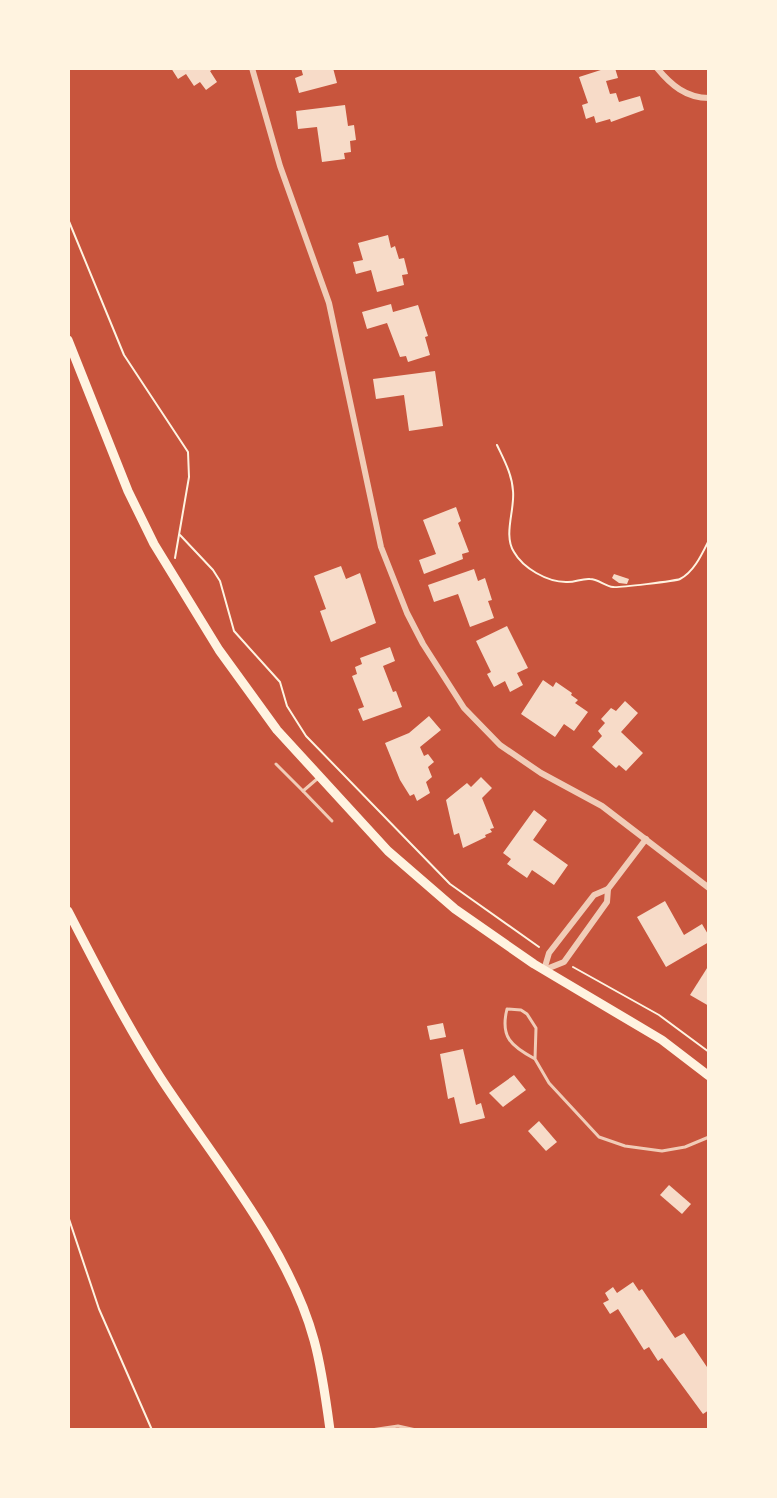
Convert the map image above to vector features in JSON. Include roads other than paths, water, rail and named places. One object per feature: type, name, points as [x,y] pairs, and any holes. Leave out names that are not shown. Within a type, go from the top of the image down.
[{"type":"main road","points":[[68,340],[128,491],[154,544],[240,683],[277,730],[416,876],[491,935],[662,1040],[709,1076]]},
{"type":"main road","points":[[68,911],[110,993],[157,1073],[247,1207],[290,1279],[314,1338],[330,1430]]},
{"type":"street","points":[[252,68],[280,166],[329,303],[374,520],[407,613],[451,689],[482,728],[520,761],[584,794],[709,888]]},
{"type":"street","points":[[657,68],[679,90],[695,97],[709,98]]},
{"type":"street","points":[[544,970],[549,953],[594,895],[608,889],[646,839]]},
{"type":"street","points":[[544,970],[564,962],[607,902],[608,889]]},
{"type":"street","points":[[573,922],[586,931]]},
{"type":"lane","points":[[276,764],[332,821]]},
{"type":"lane","points":[[303,791],[320,777]]},
{"type":"lane","points":[[535,1059],[536,1028],[521,1010],[507,1009],[503,1024],[509,1042],[535,1059],[549,1083],[599,1137],[625,1146],[662,1151],[685,1147],[709,1137]]},
{"type":"lane","points":[[371,1430],[404,1426],[416,1430]]}]
